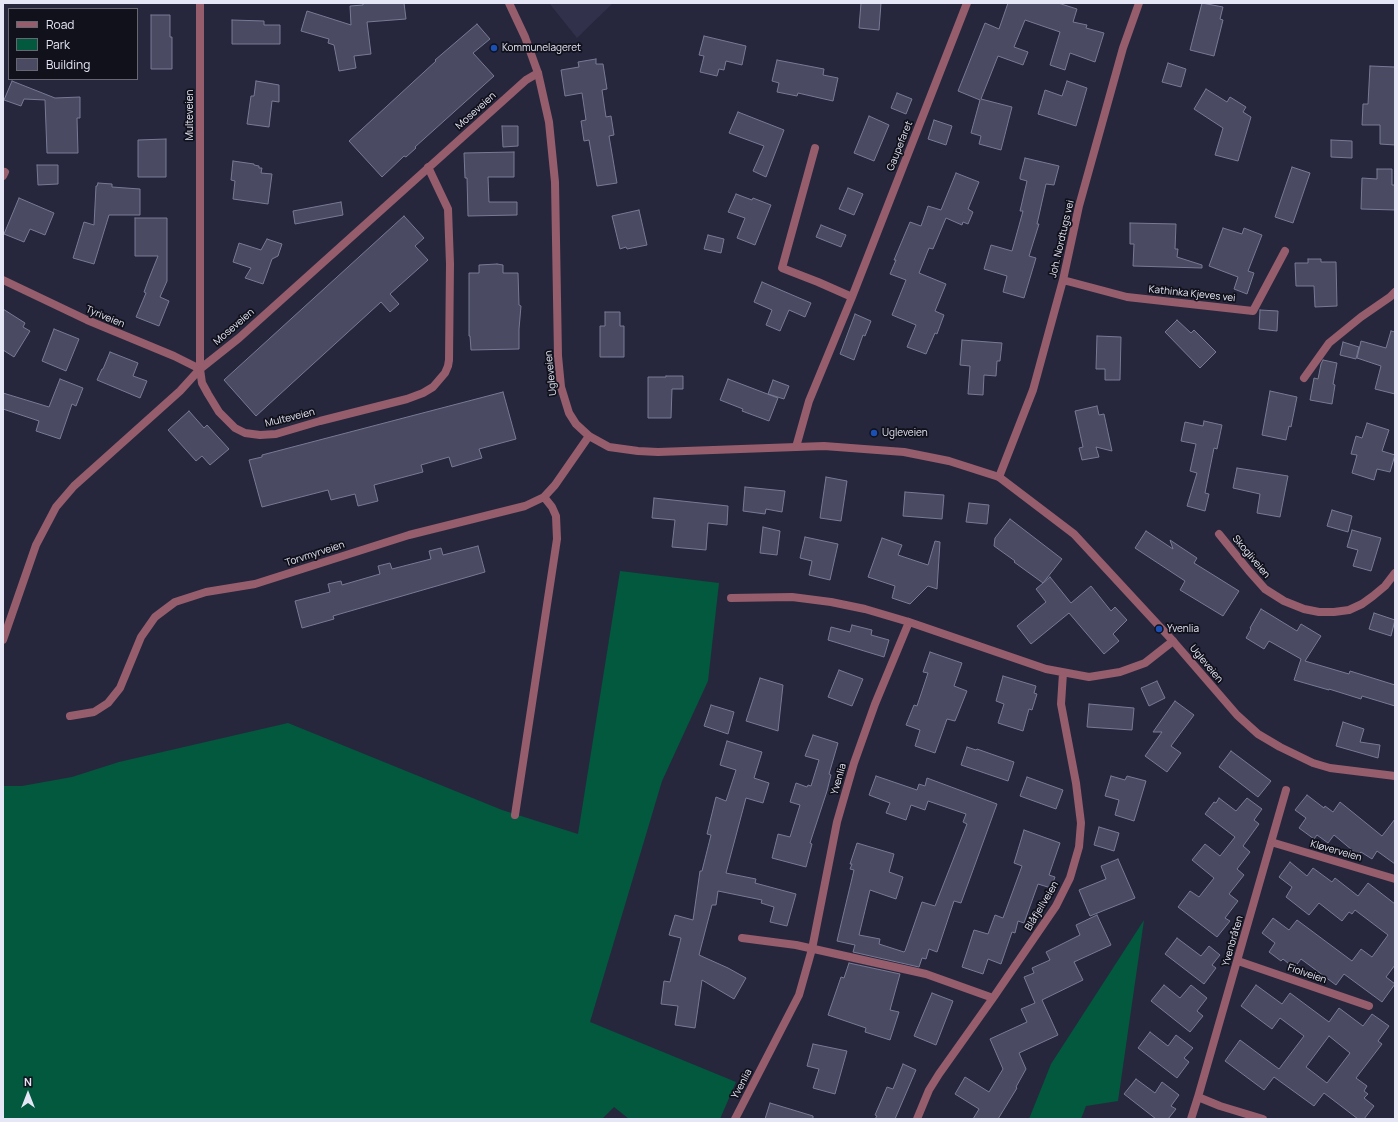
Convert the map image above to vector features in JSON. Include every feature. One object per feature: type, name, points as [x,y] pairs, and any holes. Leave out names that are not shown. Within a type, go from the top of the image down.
[{"type":"street","name":"Multeveien","points":[[200,3],[200,369],[202,383],[219,412],[228,422],[245,433],[260,435],[276,434],[406,399],[423,393],[433,387],[445,373],[449,360],[450,264],[448,209],[428,167]]},
{"type":"street","name":"Ugleveien","points":[[508,3],[525,37],[538,73],[549,122],[555,182],[558,356],[561,387],[569,413],[576,424],[590,436],[609,447],[638,451],[658,452],[796,447],[851,447],[904,452],[949,461],[999,477],[1074,534],[1173,640],[1237,715],[1258,734],[1296,756],[1330,768],[1395,776]]},
{"type":"street","name":"Gaupefaret","points":[[796,447],[808,401],[852,297],[967,3]]},
{"type":"street","name":"Joh. Nordtugs vei","points":[[999,477],[1033,390],[1063,280],[1079,206],[1123,48],[1140,3]]},
{"type":"street","name":"Moseveien","points":[[3,640],[36,545],[56,507],[74,486],[180,391],[200,369],[239,338],[526,80],[538,73]]},
{"type":"street","points":[[815,148],[782,268],[852,297]]},
{"type":"street","name":"Kathinka Kjeves vei","points":[[1063,280],[1127,297],[1253,311],[1285,251]]},
{"type":"street","name":"Tyriveien","points":[[3,280],[87,320],[174,356],[200,369]]},
{"type":"street","points":[[1304,378],[1329,342],[1395,292]]},
{"type":"street","name":"Torvmyrveien","points":[[70,716],[94,712],[108,703],[120,688],[140,637],[155,617],[175,602],[206,592],[255,584],[409,535],[525,506],[544,497],[555,485],[590,436]]},
{"type":"street","points":[[515,815],[557,539],[556,516],[552,507],[544,497]]},
{"type":"street","name":"Skogliveien","points":[[1218,534],[1266,589],[1284,601],[1304,609],[1319,612],[1349,610],[1362,604],[1385,586],[1395,573]]},
{"type":"street","points":[[731,598],[792,597],[831,602],[865,609],[1046,669],[1089,677],[1120,672],[1145,663],[1173,640]]},
{"type":"street","name":"Yvenlia","points":[[735,1119],[799,995],[812,949],[831,846],[854,763],[875,704],[908,622]]},
{"type":"street","name":"Blåfjellveien","points":[[916,1119],[929,1090],[939,1074],[1056,906],[1070,878],[1079,847],[1081,823],[1079,801],[1061,704],[1063,673]]},
{"type":"street","name":"Yvenbråten","points":[[1191,1119],[1238,961],[1286,790]]},
{"type":"street","name":"Kløverveien","points":[[1271,842],[1395,878]]},
{"type":"street","points":[[742,938],[812,949],[926,974],[993,998]]},
{"type":"street","name":"Fiolveien","points":[[1238,961],[1369,1006]]},
{"type":"street","points":[[1198,1097],[1220,1106],[1263,1119]]},
{"type":"shaded area","points":[[549,3],[613,3],[577,38]]},
{"type":"green space","points":[[620,571],[719,583],[708,681],[662,781],[590,1022],[736,1082],[720,1119],[629,1119],[614,1107],[602,1119],[3,1119],[3,786],[22,786],[72,777],[119,762],[288,723],[502,810],[578,834]]},
{"type":"green space","points":[[1144,920],[1118,1101],[1086,1106],[1081,1119],[1029,1119],[1051,1064]]},
{"type":"building","points":[[363,3],[404,3],[406,19],[367,22],[371,54],[354,56],[356,68],[339,71],[334,45],[328,43],[329,39],[301,31],[307,11],[351,25],[350,6],[363,5]]},
{"type":"building","points":[[861,3],[881,3],[879,30],[859,28]]},
{"type":"building","points":[[1008,3],[1058,3],[1077,9],[1073,22],[1087,25],[1086,28],[1104,33],[1095,62],[1070,53],[1065,70],[1050,65],[1060,32],[1025,20],[1014,47],[1028,52],[1023,65],[998,56],[981,99],[1012,107],[1001,150],[979,144],[981,136],[971,133],[980,100],[958,91],[985,23],[999,29]]},
{"type":"building","points":[[1202,3],[1223,7],[1220,19],[1223,20],[1214,56],[1190,50]]},
{"type":"building","points":[[151,15],[170,15],[172,69],[151,69]]},
{"type":"building","points":[[232,20],[264,21],[264,25],[280,25],[280,44],[232,44]]},
{"type":"building","points":[[477,24],[490,39],[473,53],[494,76],[415,147],[416,148],[406,157],[404,156],[382,177],[349,141],[436,61],[435,60]]},
{"type":"building","points":[[704,36],[746,46],[742,65],[726,61],[724,70],[719,69],[717,76],[700,72],[704,56],[699,55]]},
{"type":"building","points":[[596,59],[596,64],[603,64],[607,89],[602,90],[606,117],[611,116],[614,135],[609,136],[617,183],[597,186],[589,140],[584,141],[581,121],[586,120],[582,93],[565,96],[561,70],[579,67],[578,62]]},
{"type":"building","points":[[777,60],[824,69],[823,75],[838,78],[833,101],[798,93],[797,96],[777,92],[779,83],[772,81]]},
{"type":"building","points":[[1168,63],[1186,69],[1181,87],[1162,82]]},
{"type":"building","points":[[1370,66],[1395,67],[1395,145],[1380,144],[1380,125],[1362,125],[1363,104],[1368,104]]},
{"type":"building","points":[[12,81],[55,98],[80,97],[80,118],[77,118],[78,153],[47,153],[45,100],[24,99],[21,106],[4,100]]},
{"type":"building","points":[[256,81],[279,85],[279,102],[272,101],[269,127],[247,124],[251,96],[254,96]]},
{"type":"building","points":[[1067,81],[1087,88],[1076,126],[1038,114],[1045,90],[1062,96]]},
{"type":"building","points":[[1206,89],[1227,102],[1230,97],[1246,107],[1243,112],[1251,117],[1238,161],[1215,155],[1223,128],[1194,109]]},
{"type":"building","points":[[897,93],[912,99],[906,114],[891,108]]},
{"type":"building","points":[[738,112],[784,130],[766,177],[753,171],[764,146],[729,133]]},
{"type":"building","points":[[869,116],[889,125],[874,161],[854,153]]},
{"type":"building","points":[[934,120],[952,126],[946,145],[928,139]]},
{"type":"building","points":[[502,126],[518,126],[518,146],[503,147]]},
{"type":"building","points":[[166,139],[166,177],[138,177],[138,140]]},
{"type":"building","points":[[1331,140],[1352,141],[1352,158],[1331,157]]},
{"type":"building","points":[[514,152],[514,177],[488,177],[489,202],[517,202],[517,215],[468,216],[467,178],[465,178],[464,153]]},
{"type":"building","points":[[1025,158],[1059,166],[1054,185],[1046,184],[1037,224],[1039,224],[1029,256],[1036,258],[1024,298],[1003,292],[1007,276],[984,269],[991,245],[1012,251],[1023,211],[1020,211],[1027,181],[1020,179],[1020,177]]},
{"type":"building","points":[[233,161],[254,164],[259,166],[259,168],[262,168],[261,173],[272,174],[268,204],[233,199],[235,181],[231,180]]},
{"type":"building","points":[[37,165],[58,165],[58,184],[38,185]]},
{"type":"building","points":[[1292,167],[1310,173],[1293,223],[1275,217]]},
{"type":"building","points":[[1377,169],[1392,169],[1392,185],[1395,185],[1395,210],[1361,209],[1362,178],[1377,179]]},
{"type":"building","points":[[956,173],[979,182],[968,209],[973,212],[968,224],[963,222],[962,225],[946,218],[933,249],[929,248],[919,273],[946,284],[935,311],[944,315],[937,334],[935,333],[926,354],[907,347],[916,325],[892,315],[906,280],[890,274],[896,260],[894,260],[910,222],[921,226],[928,206],[941,210]]},
{"type":"building","points":[[98,183],[112,184],[112,187],[140,189],[140,215],[109,215],[94,264],[73,258],[84,222],[94,225],[96,186]]},
{"type":"building","points":[[848,188],[863,194],[854,215],[839,209]]},
{"type":"building","points":[[736,194],[752,200],[753,198],[771,205],[755,245],[737,238],[745,218],[728,212]]},
{"type":"building","points":[[19,198],[54,213],[45,235],[30,229],[24,242],[4,234]]},
{"type":"building","points":[[341,202],[343,215],[295,224],[293,211]]},
{"type":"building","points":[[639,210],[647,245],[620,249],[612,216]]},
{"type":"building","points":[[404,216],[424,238],[415,246],[428,260],[390,294],[399,304],[390,312],[381,302],[256,416],[224,380]]},
{"type":"building","points":[[135,218],[167,218],[167,281],[160,297],[169,301],[159,326],[136,317],[146,293],[144,292],[158,256],[135,256]]},
{"type":"building","points":[[1130,223],[1176,224],[1175,249],[1178,249],[1177,257],[1202,265],[1202,268],[1133,266],[1134,244],[1130,244]]},
{"type":"building","points":[[821,225],[846,235],[841,247],[816,237]]},
{"type":"building","points":[[1223,228],[1242,234],[1244,228],[1262,235],[1248,271],[1254,273],[1247,294],[1234,289],[1238,277],[1209,266]]},
{"type":"building","points":[[708,235],[724,239],[721,253],[704,249]]},
{"type":"building","points":[[267,239],[282,244],[278,256],[272,259],[263,284],[245,278],[251,268],[233,262],[239,243],[261,250]]},
{"type":"building","points":[[1308,259],[1321,259],[1321,262],[1336,262],[1337,306],[1315,307],[1314,286],[1296,286],[1295,263],[1308,263]]},
{"type":"building","points":[[479,265],[503,265],[503,273],[518,273],[519,305],[521,306],[519,349],[471,350],[469,336],[469,273],[479,273]]},
{"type":"building","points":[[762,282],[811,303],[805,317],[789,310],[780,331],[766,325],[772,310],[754,302]]},
{"type":"building","points":[[3,309],[25,323],[23,327],[30,331],[14,357],[3,350]]},
{"type":"building","points":[[1260,310],[1278,311],[1277,331],[1259,329]]},
{"type":"building","points":[[605,312],[620,312],[620,326],[624,326],[624,357],[600,357],[600,326],[605,326]]},
{"type":"building","points":[[855,314],[871,321],[865,336],[863,335],[854,360],[840,354]]},
{"type":"building","points":[[1177,320],[1191,333],[1194,330],[1216,352],[1200,368],[1165,332]]},
{"type":"building","points":[[54,329],[79,339],[66,371],[42,361]]},
{"type":"building","points":[[1391,331],[1395,332],[1395,394],[1375,389],[1381,366],[1357,358],[1361,341],[1386,348]]},
{"type":"building","points":[[1097,336],[1121,337],[1120,380],[1105,380],[1105,369],[1096,369]]},
{"type":"building","points":[[962,340],[1002,343],[1000,361],[997,361],[996,376],[984,375],[983,395],[968,394],[970,366],[960,365]]},
{"type":"building","points":[[1343,342],[1359,347],[1356,359],[1340,355]]},
{"type":"building","points":[[110,352],[138,363],[133,376],[147,381],[140,398],[97,380]]},
{"type":"building","points":[[1323,360],[1337,363],[1333,384],[1335,385],[1332,404],[1310,400],[1314,378],[1318,379]]},
{"type":"building","points":[[683,376],[683,389],[672,389],[671,418],[648,418],[648,377]]},
{"type":"building","points":[[60,379],[83,388],[76,406],[72,404],[60,439],[36,431],[39,421],[3,409],[3,393],[49,407]]},
{"type":"building","points":[[728,379],[778,398],[769,421],[742,411],[743,409],[720,400]]},
{"type":"building","points":[[773,380],[789,386],[784,399],[768,394]]},
{"type":"building","points":[[1270,391],[1297,397],[1291,427],[1289,426],[1286,440],[1262,435]]},
{"type":"building","points":[[503,392],[516,439],[479,449],[482,458],[452,467],[449,457],[421,465],[423,472],[374,485],[378,501],[358,506],[355,494],[331,500],[328,490],[262,507],[249,460],[262,457],[262,455]]},
{"type":"building","points":[[1097,406],[1099,415],[1104,414],[1112,451],[1096,447],[1099,457],[1082,460],[1079,448],[1083,447],[1075,411]]},
{"type":"building","points":[[189,411],[204,428],[207,425],[229,449],[210,465],[202,456],[196,461],[168,430]]},
{"type":"building","points":[[1204,421],[1222,425],[1217,449],[1214,448],[1205,493],[1209,494],[1205,511],[1187,506],[1197,473],[1190,471],[1196,444],[1181,441],[1185,422],[1203,426]]},
{"type":"building","points":[[1367,423],[1389,430],[1382,451],[1395,455],[1390,472],[1377,469],[1374,480],[1352,473],[1357,455],[1351,454],[1356,436],[1362,438]]},
{"type":"building","points":[[1237,468],[1288,476],[1280,517],[1257,513],[1260,494],[1233,488]]},
{"type":"building","points":[[826,477],[847,481],[841,521],[820,518]]},
{"type":"building","points":[[745,487],[785,491],[782,512],[766,509],[765,514],[743,511]]},
{"type":"building","points":[[905,492],[944,495],[942,519],[903,516]]},
{"type":"building","points":[[654,498],[728,506],[727,525],[708,523],[706,550],[672,547],[675,520],[652,518]]},
{"type":"building","points":[[969,503],[989,505],[987,524],[966,522]]},
{"type":"building","points":[[1332,510],[1352,516],[1348,532],[1327,526]]},
{"type":"building","points":[[1010,519],[1062,559],[1043,583],[994,546],[995,538]]},
{"type":"building","points":[[763,527],[780,531],[777,555],[760,553]]},
{"type":"building","points":[[1352,530],[1381,538],[1371,571],[1353,566],[1358,550],[1347,547]]},
{"type":"building","points":[[1146,531],[1173,549],[1170,540],[1197,558],[1194,563],[1239,591],[1223,616],[1180,590],[1185,581],[1135,548]]},
{"type":"building","points":[[805,537],[838,544],[830,580],[809,575],[812,561],[800,558]]},
{"type":"building","points":[[882,538],[902,545],[898,555],[928,565],[935,541],[940,542],[937,589],[928,586],[910,604],[892,598],[895,586],[868,577]]},
{"type":"building","points":[[478,546],[485,572],[333,616],[334,619],[302,628],[295,601],[330,592],[328,584],[341,581],[342,585],[380,574],[378,566],[390,563],[392,569],[431,559],[429,551],[441,548],[443,555]]},
{"type":"building","points":[[1050,577],[1071,603],[1091,586],[1111,611],[1115,607],[1127,620],[1113,634],[1119,641],[1104,654],[1069,613],[1031,644],[1017,626],[1046,602],[1036,589]]},
{"type":"building","points":[[1261,609],[1297,631],[1301,624],[1321,636],[1305,661],[1349,674],[1350,671],[1395,685],[1395,706],[1362,696],[1361,699],[1294,680],[1301,659],[1269,641],[1264,649],[1246,638]]},
{"type":"building","points":[[1374,613],[1395,620],[1391,636],[1369,629]]},
{"type":"building","points":[[852,625],[872,630],[871,635],[889,640],[884,657],[828,640],[831,627],[850,632]]},
{"type":"building","points":[[930,652],[962,663],[954,686],[967,691],[955,721],[947,719],[935,753],[915,746],[920,730],[906,725],[914,705],[917,706],[928,673],[923,672]]},
{"type":"building","points":[[839,670],[863,679],[852,706],[828,697]]},
{"type":"building","points":[[1003,676],[1036,686],[1034,693],[1037,694],[1032,710],[1029,709],[1023,731],[998,723],[1004,704],[996,701]]},
{"type":"building","points":[[760,678],[783,685],[778,731],[746,721]]},
{"type":"building","points":[[1157,681],[1165,698],[1149,706],[1141,688]]},
{"type":"building","points":[[1175,701],[1194,715],[1171,746],[1181,753],[1167,772],[1145,756],[1162,732],[1153,732]]},
{"type":"building","points":[[1089,704],[1134,708],[1132,730],[1087,727]]},
{"type":"building","points":[[711,705],[734,712],[728,734],[704,726]]},
{"type":"building","points":[[1343,722],[1364,729],[1360,742],[1380,745],[1378,758],[1336,746]]},
{"type":"building","points":[[813,735],[838,743],[829,774],[831,775],[827,791],[810,843],[812,844],[806,867],[772,858],[778,834],[790,837],[800,805],[790,802],[796,783],[807,787],[808,785],[811,786],[819,760],[805,756]]},
{"type":"building","points":[[727,741],[762,752],[754,778],[769,783],[763,803],[746,798],[726,873],[756,879],[755,883],[796,894],[787,926],[770,922],[774,907],[761,903],[762,900],[718,891],[716,905],[712,905],[699,955],[746,978],[734,999],[702,980],[695,1028],[675,1025],[678,1006],[661,1004],[664,981],[670,982],[681,938],[669,935],[675,915],[693,920],[700,871],[702,871],[711,835],[707,834],[716,797],[726,801],[736,770],[720,765]]},
{"type":"building","points":[[967,747],[1014,762],[1008,781],[961,765]]},
{"type":"building","points":[[1231,751],[1271,781],[1258,797],[1219,767]]},
{"type":"building","points":[[876,776],[917,790],[919,784],[925,786],[927,778],[997,804],[961,903],[954,901],[937,952],[929,949],[926,959],[922,958],[919,967],[853,952],[855,945],[837,941],[854,870],[850,869],[852,864],[850,864],[857,843],[894,854],[889,872],[903,877],[896,899],[870,890],[859,935],[880,939],[879,944],[904,952],[922,902],[935,906],[967,824],[963,822],[966,814],[928,801],[925,810],[911,805],[906,820],[886,813],[890,803],[869,795]]},
{"type":"building","points":[[1111,776],[1125,780],[1127,776],[1146,781],[1134,821],[1115,815],[1119,800],[1105,796]]},
{"type":"building","points":[[1027,777],[1063,790],[1056,809],[1020,796]]},
{"type":"building","points":[[1307,795],[1324,808],[1325,806],[1333,812],[1340,802],[1382,836],[1395,819],[1395,864],[1377,851],[1372,859],[1361,852],[1358,855],[1334,835],[1328,843],[1317,835],[1314,839],[1299,828],[1306,818],[1295,810]]},
{"type":"building","points":[[1219,798],[1236,811],[1247,798],[1262,809],[1254,820],[1259,824],[1243,846],[1250,852],[1237,869],[1244,875],[1229,894],[1238,901],[1225,918],[1230,921],[1217,937],[1178,907],[1190,891],[1199,897],[1214,878],[1192,860],[1205,844],[1220,856],[1235,837],[1205,814]]},
{"type":"building","points":[[1099,827],[1119,833],[1114,851],[1094,845]]},
{"type":"building","points":[[1024,830],[1060,843],[1049,875],[1055,877],[1051,888],[1038,884],[1024,923],[1018,921],[1015,933],[1012,932],[1001,964],[988,959],[983,974],[962,967],[974,930],[988,934],[995,915],[1003,918],[1022,866],[1014,863]]},
{"type":"building","points":[[1118,859],[1135,898],[1090,916],[1079,890],[1106,879],[1101,866]]},
{"type":"building","points":[[1290,862],[1307,876],[1313,868],[1332,882],[1335,878],[1358,896],[1368,883],[1395,904],[1395,965],[1386,977],[1395,984],[1382,1002],[1344,974],[1336,985],[1301,959],[1294,968],[1283,959],[1281,961],[1269,952],[1275,943],[1262,933],[1273,918],[1289,930],[1297,920],[1352,961],[1361,949],[1372,957],[1388,935],[1355,910],[1352,914],[1349,912],[1342,921],[1319,903],[1309,915],[1286,897],[1292,887],[1279,877]]},
{"type":"building","points":[[1097,915],[1111,945],[1074,962],[1083,980],[1042,1000],[1058,1035],[1019,1053],[1026,1069],[1016,1087],[1017,1088],[998,1119],[973,1119],[979,1109],[955,1094],[965,1077],[989,1092],[1003,1069],[990,1039],[1027,1022],[1021,1009],[1035,1003],[1024,977],[1034,973],[1032,968],[1050,960],[1046,952],[1080,935],[1076,925]]},
{"type":"building","points":[[1177,938],[1201,956],[1209,946],[1220,955],[1212,965],[1216,968],[1204,984],[1165,954]]},
{"type":"building","points":[[849,963],[900,974],[890,1010],[899,1012],[890,1040],[865,1032],[866,1028],[828,1015],[841,977],[844,978]]},
{"type":"building","points":[[1164,985],[1180,998],[1191,985],[1207,998],[1197,1011],[1203,1016],[1190,1032],[1151,1001]]},
{"type":"building","points":[[1256,985],[1282,1004],[1290,993],[1329,1022],[1339,1008],[1363,1026],[1372,1014],[1389,1026],[1378,1041],[1382,1044],[1356,1078],[1367,1086],[1364,1091],[1368,1094],[1364,1098],[1374,1106],[1364,1119],[1358,1119],[1324,1093],[1314,1106],[1274,1077],[1264,1090],[1225,1061],[1240,1040],[1279,1069],[1304,1036],[1280,1018],[1272,1029],[1241,1006]],"holes":[[[1329,1036],[1350,1053],[1327,1083],[1306,1067]]]},
{"type":"building","points":[[932,993],[953,1001],[936,1045],[914,1036]]},
{"type":"building","points":[[1150,1032],[1168,1046],[1176,1035],[1193,1048],[1184,1058],[1189,1062],[1177,1078],[1138,1048]]},
{"type":"building","points":[[813,1044],[847,1051],[835,1094],[813,1088],[819,1069],[807,1066]]},
{"type":"building","points":[[903,1064],[916,1070],[895,1119],[875,1119],[877,1116],[875,1115],[887,1087],[893,1089]]},
{"type":"building","points":[[1136,1079],[1155,1093],[1162,1082],[1179,1095],[1171,1106],[1176,1109],[1168,1119],[1156,1119],[1124,1094]]},
{"type":"building","points":[[770,1103],[813,1116],[813,1119],[765,1119]]},
{"type":"place","name":"Kommunelageret","points":[[494,48]]},
{"type":"place","name":"Ugleveien","points":[[874,433]]},
{"type":"place","name":"Yvenlia","points":[[1159,629]]}]
